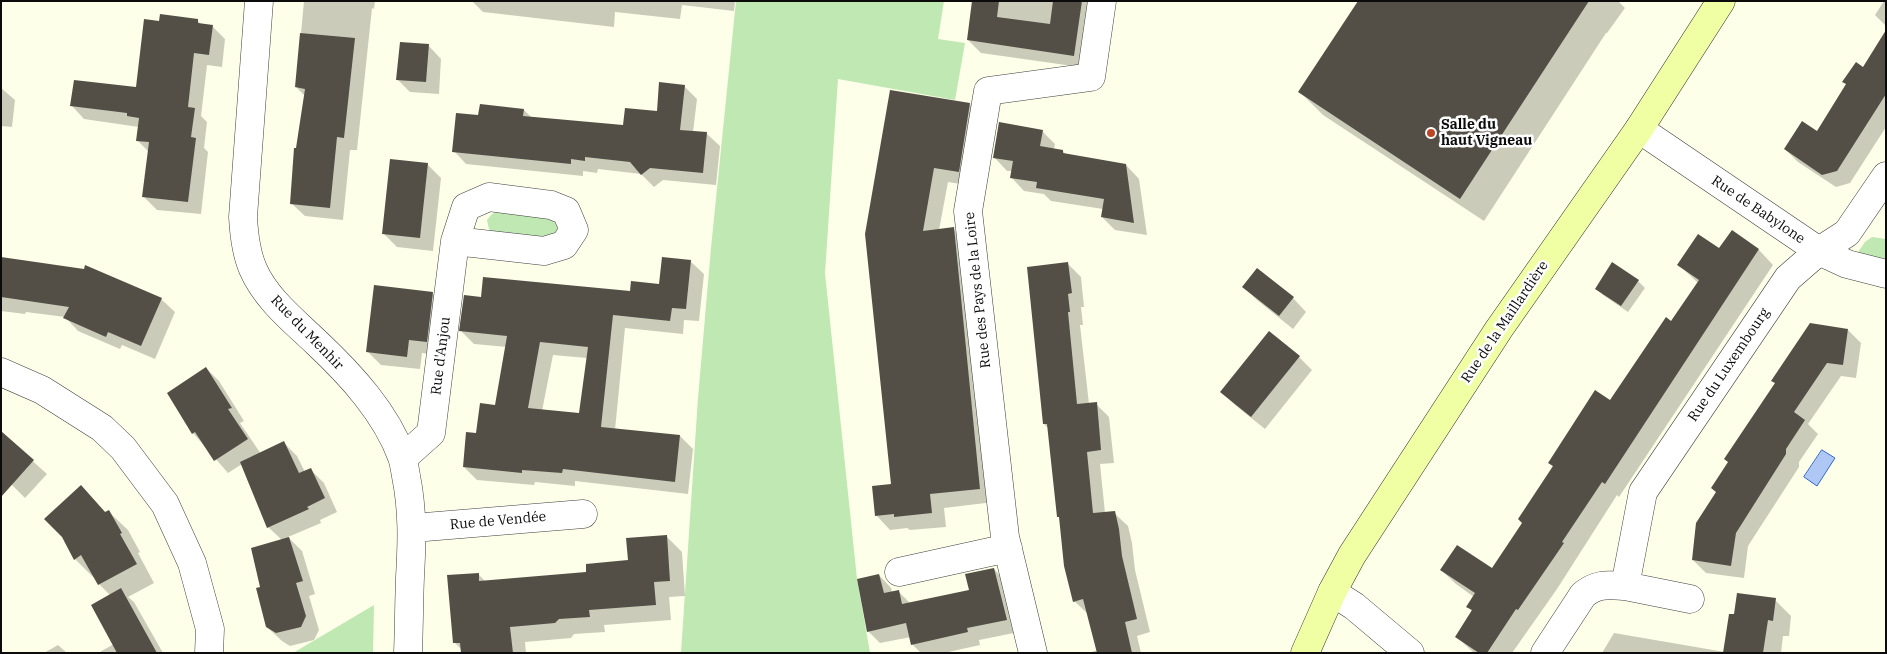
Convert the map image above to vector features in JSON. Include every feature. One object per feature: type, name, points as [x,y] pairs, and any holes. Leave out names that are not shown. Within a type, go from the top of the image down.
[{"type":"street","name":"Rue du Menhir","points":[[259,1],[243,218],[244,236],[254,269],[263,287],[275,302],[330,355],[371,401],[387,427],[402,458],[410,495],[413,528],[408,653]]},
{"type":"street","name":"Rue des Pays de la Loire","points":[[1033,653],[1004,527],[968,211],[988,91],[1091,77],[1102,1]]},
{"type":"street","name":"Rue de la Maillardière","points":[[1305,653],[1332,592],[1352,555],[1498,329],[1639,129],[1721,1]]},
{"type":"street","name":"Rue de Babylone","points":[[1639,129],[1819,251],[1848,264],[1886,274]]},
{"type":"street","name":"Rue du Luxembourg","points":[[1625,586],[1643,492],[1788,278],[1819,251],[1847,233],[1886,176]]},
{"type":"street","name":"Rue d'Anjou","points":[[402,458],[430,433],[456,241]]},
{"type":"street","points":[[1,372],[42,390],[102,428],[123,448],[165,504],[192,563],[210,629],[209,653]]},
{"type":"street","name":"Rue de Vendée","points":[[413,528],[583,514]]},
{"type":"street","points":[[899,572],[1008,548]]},
{"type":"street","points":[[1545,653],[1584,595],[1590,589],[1602,584],[1625,586],[1690,600]]},
{"type":"street","points":[[1332,592],[1354,606],[1410,653]]},
{"type":"green space","points":[[736,1],[944,1],[938,39],[965,43],[955,100],[838,79],[825,273],[857,579],[870,653],[681,653],[698,398]]},
{"type":"green space","points":[[500,210],[533,213],[549,217],[557,227],[556,235],[547,243],[497,237],[489,229],[487,220],[492,214]]},
{"type":"green space","points":[[1872,237],[1886,239],[1886,262],[1856,255],[1865,242]]},
{"type":"green space","points":[[374,605],[373,653],[293,653]]},
{"type":"water","points":[[1822,450],[1835,458],[1817,486],[1804,477]]},
{"type":"building","points":[[972,1],[999,1],[997,17],[1050,24],[1053,1],[1082,1],[1074,56],[967,40]]},
{"type":"building","name":"Salle du haut Vigneau","points":[[1358,1],[1589,1],[1460,199],[1298,92]]},
{"type":"building","points":[[160,14],[198,19],[198,23],[213,25],[209,55],[194,53],[188,107],[195,108],[191,137],[196,138],[188,202],[142,197],[149,142],[136,141],[139,118],[127,116],[127,113],[70,106],[74,80],[136,87],[144,19],[159,21]]},
{"type":"building","points":[[1886,30],[1886,94],[1837,171],[1822,175],[1784,149],[1802,121],[1817,131],[1846,84],[1842,82],[1856,62],[1863,67]]},
{"type":"building","points":[[300,33],[355,38],[344,138],[337,137],[330,208],[290,204],[294,148],[296,148],[305,89],[295,87]]},
{"type":"building","points":[[400,42],[429,44],[426,82],[396,80]]},
{"type":"building","points":[[659,82],[685,85],[680,130],[707,132],[703,173],[650,168],[641,175],[630,162],[585,157],[585,161],[571,159],[571,164],[452,152],[456,113],[478,115],[480,104],[524,109],[523,116],[623,125],[625,108],[657,111]]},
{"type":"building","points":[[890,90],[970,103],[959,172],[934,168],[923,231],[954,227],[980,489],[930,494],[932,513],[894,517],[894,514],[875,516],[872,486],[891,484],[865,234]]},
{"type":"building","points":[[999,122],[1043,130],[1040,146],[1063,150],[1063,153],[1126,164],[1134,223],[1101,217],[1104,199],[1036,188],[1037,182],[1010,178],[1013,161],[993,158]]},
{"type":"building","points":[[390,159],[428,163],[420,238],[382,234]]},
{"type":"building","points":[[1732,230],[1759,249],[1605,484],[1602,482],[1562,542],[1564,543],[1518,610],[1516,609],[1487,653],[1479,653],[1455,637],[1472,610],[1466,607],[1475,593],[1440,570],[1457,545],[1492,568],[1522,523],[1518,519],[1553,466],[1548,463],[1595,390],[1610,400],[1666,317],[1671,321],[1699,280],[1677,265],[1698,234],[1719,248]]},
{"type":"building","points":[[1,257],[84,269],[85,265],[162,298],[141,346],[108,332],[106,337],[63,318],[69,307],[1,297]]},
{"type":"building","points":[[662,257],[691,260],[686,309],[672,308],[670,321],[613,315],[601,427],[680,435],[675,482],[563,469],[562,473],[522,470],[522,473],[463,467],[466,432],[476,433],[480,403],[495,405],[507,336],[459,331],[464,295],[481,297],[483,277],[630,291],[631,281],[659,284]],"holes":[[[540,342],[588,347],[579,413],[528,408]]]},
{"type":"building","points":[[1068,262],[1072,293],[1068,294],[1070,312],[1068,312],[1077,404],[1097,402],[1101,450],[1087,452],[1093,513],[1115,511],[1122,556],[1137,619],[1125,622],[1132,653],[1097,653],[1083,599],[1073,602],[1064,566],[1047,424],[1043,424],[1027,267]]},
{"type":"building","points":[[1612,262],[1639,280],[1621,306],[1595,289]]},
{"type":"building","points":[[1257,268],[1294,297],[1279,316],[1242,287]]},
{"type":"building","points":[[374,285],[433,292],[427,342],[409,340],[407,357],[366,352]]},
{"type":"building","points":[[1810,323],[1848,329],[1843,365],[1827,363],[1794,412],[1805,420],[1786,449],[1786,454],[1736,533],[1731,566],[1692,560],[1696,523],[1716,492],[1711,488],[1728,462],[1724,459],[1775,383],[1771,381]]},
{"type":"building","points":[[1269,331],[1300,356],[1251,417],[1220,392]]},
{"type":"building","points":[[206,367],[232,408],[228,409],[248,439],[214,461],[195,432],[192,434],[167,393]]},
{"type":"building","points":[[1,431],[34,460],[1,497]]},
{"type":"building","points":[[284,441],[299,473],[311,468],[325,498],[307,507],[309,509],[267,528],[240,462]]},
{"type":"building","points":[[81,485],[105,512],[109,510],[137,564],[98,585],[81,555],[74,560],[62,537],[44,519]]},
{"type":"building","points":[[667,535],[670,581],[654,582],[656,605],[589,610],[590,617],[559,619],[555,623],[510,627],[513,653],[461,653],[460,643],[453,643],[447,575],[479,573],[479,581],[586,572],[586,564],[628,560],[626,538]]},
{"type":"building","points":[[289,537],[303,581],[296,583],[306,616],[301,627],[276,633],[266,627],[256,588],[260,587],[251,548]]},
{"type":"building","points":[[994,568],[1007,620],[967,628],[968,632],[911,645],[906,623],[867,632],[857,579],[879,574],[884,593],[899,590],[902,604],[969,590],[965,574]]},
{"type":"building","points":[[121,588],[157,653],[117,653],[91,605]]},
{"type":"building","points":[[1737,593],[1776,598],[1773,621],[1768,620],[1763,653],[1723,653],[1729,614],[1734,614]]},
{"type":"place","name":"Salle du haut Vigneau","points":[[1431,133]]}]
